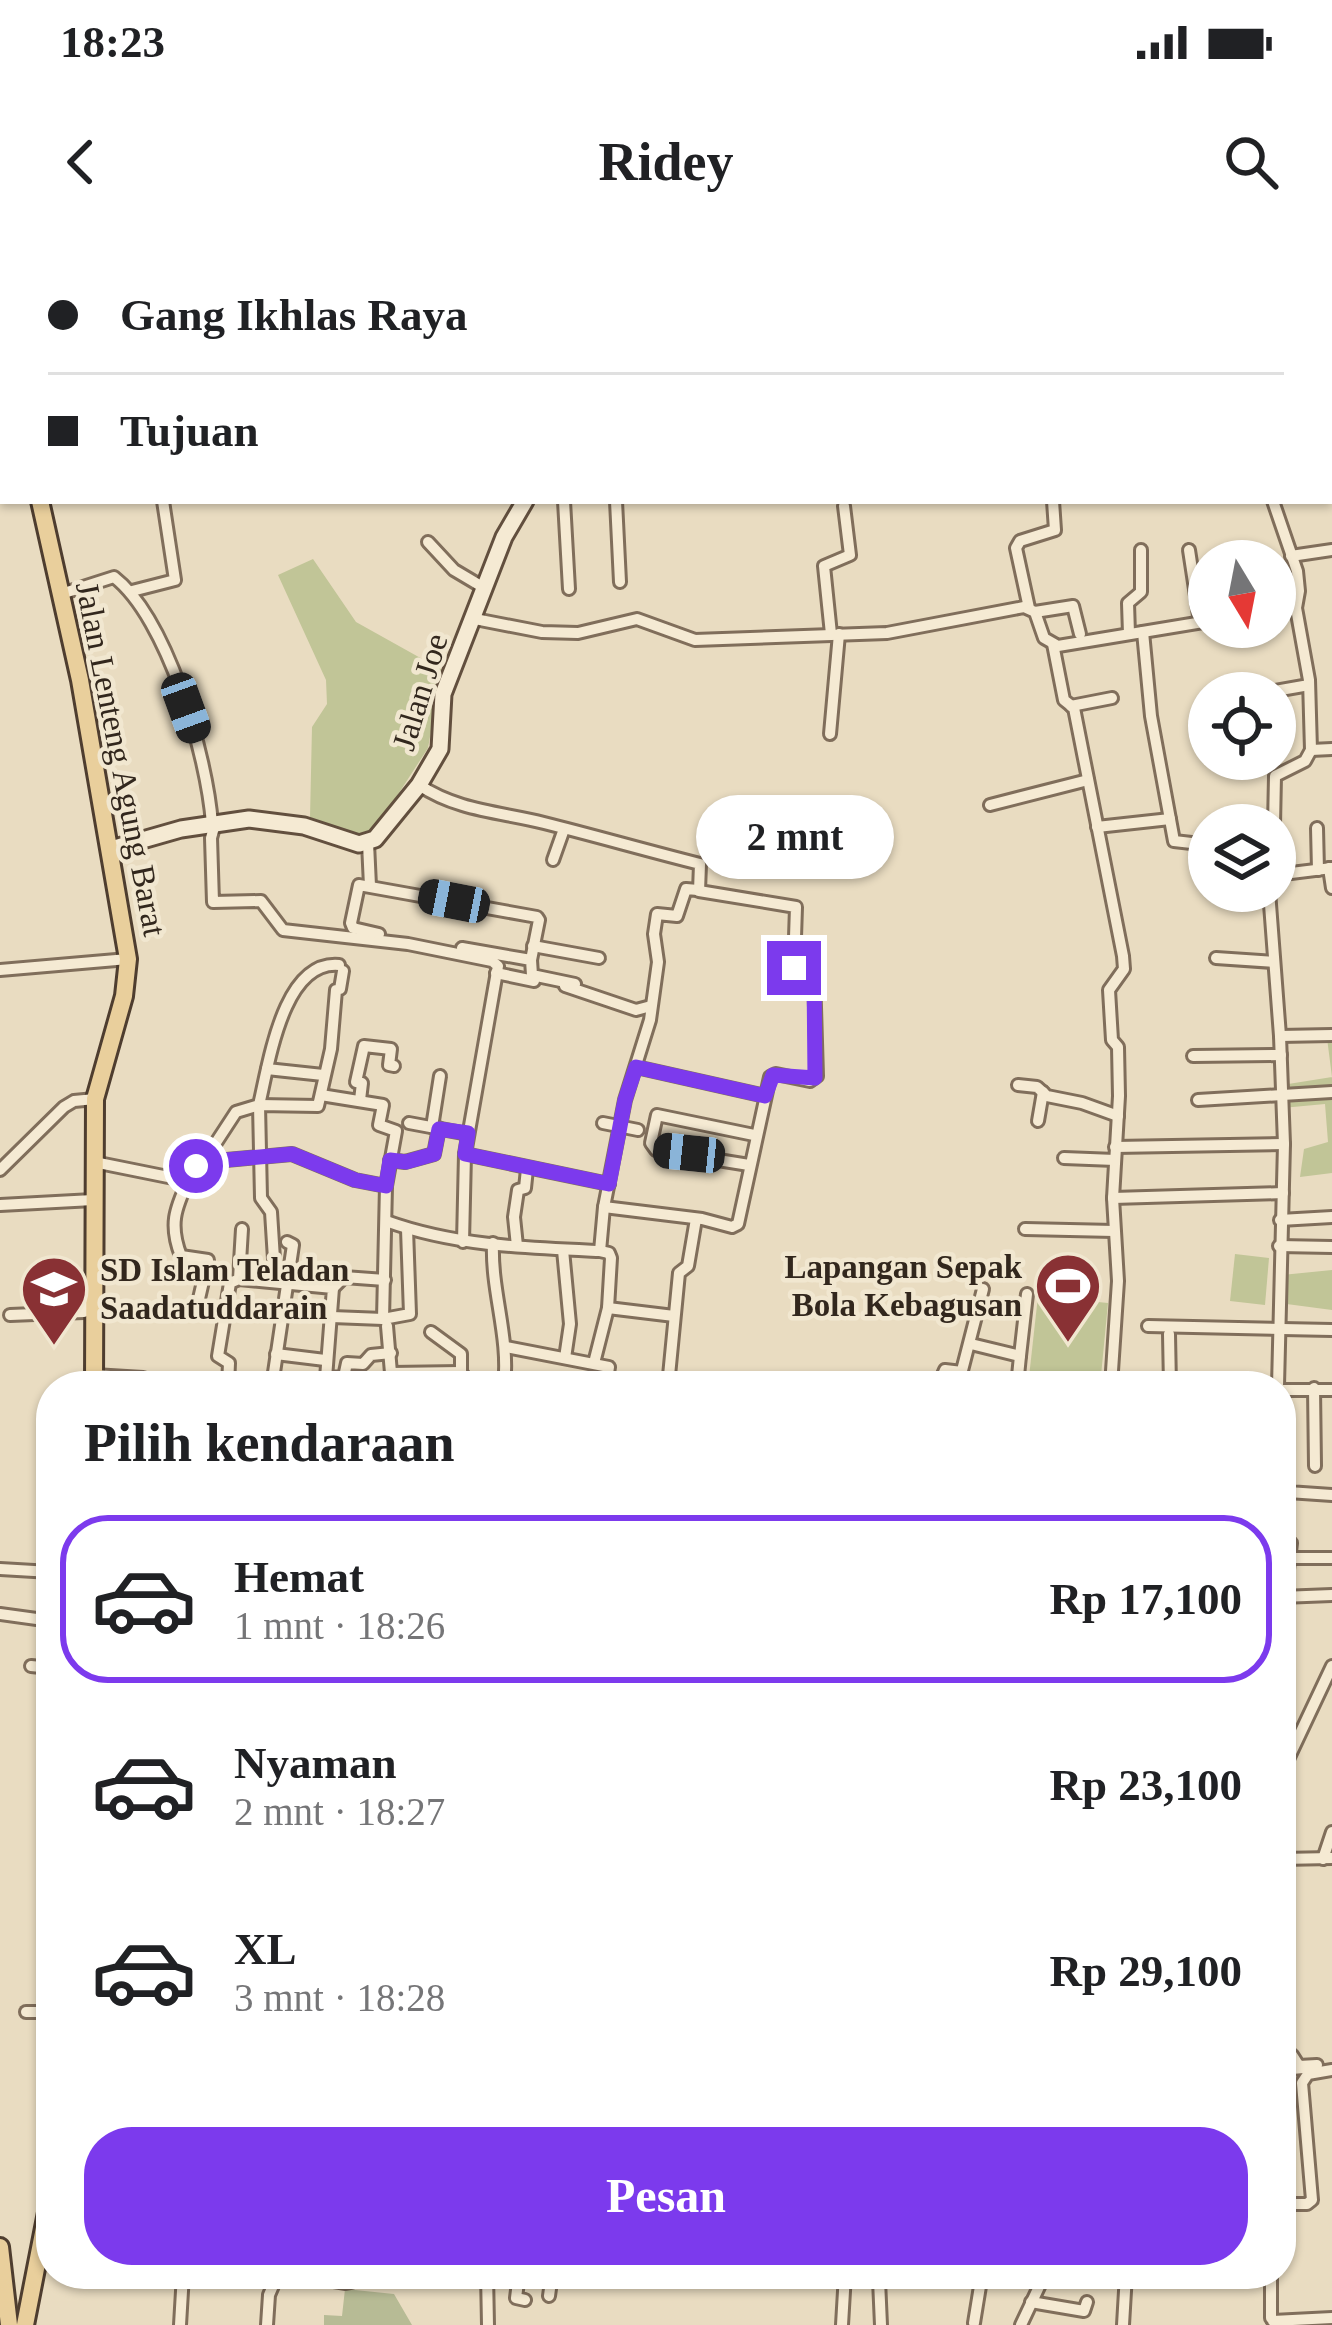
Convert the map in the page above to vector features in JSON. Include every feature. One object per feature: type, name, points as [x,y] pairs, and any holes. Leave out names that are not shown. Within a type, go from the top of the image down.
[{"type":"main road","name":"Jalan Lenteng Agung Barat","points":[[41,504],[111,849],[128,958],[124,996],[95,1099],[94,1371]]},
{"type":"main road","points":[[0,2247],[9,2325]]},
{"type":"main road","points":[[25,2325],[36,2270]]},
{"type":"street","points":[[131,590],[175,580],[164,504]]},
{"type":"street","name":"Jalan Joe","points":[[368,843],[419,785],[440,749],[443,694],[505,537],[523,504]]},
{"type":"street","points":[[564,504],[569,589]]},
{"type":"street","points":[[616,504],[620,582]]},
{"type":"street","points":[[1053,504],[1055,530],[1020,541],[1016,548],[1044,638],[1065,646],[1188,624]]},
{"type":"street","points":[[1274,504],[1286,540]]},
{"type":"street","points":[[830,734],[835,634],[824,566],[850,555],[844,506]]},
{"type":"street","points":[[428,542],[454,570],[486,589]]},
{"type":"street","points":[[1141,550],[1141,592],[1128,603],[1175,843],[1188,844]]},
{"type":"street","points":[[1296,555],[1332,550]]},
{"type":"street","points":[[1274,804],[1275,776],[1305,761],[1311,750],[1310,685],[1296,608],[1300,591],[1296,575]]},
{"type":"street","points":[[61,594],[117,579],[131,590],[161,643],[200,748],[210,824],[212,902],[261,901],[284,930],[408,944],[498,966],[465,1154],[463,1242]]},
{"type":"street","points":[[475,619],[542,632],[578,633],[637,619],[695,640],[932,628],[1073,606],[1080,634]]},
{"type":"street","points":[[1053,644],[1088,780],[1123,956],[1124,969],[1109,990],[1112,1040],[1118,1047],[1113,1198],[1118,1281],[1113,1371]]},
{"type":"street","points":[[1296,687],[1310,685]]},
{"type":"street","points":[[1071,706],[1112,698]]},
{"type":"street","points":[[1311,750],[1332,749]]},
{"type":"street","points":[[990,805],[1088,780]]},
{"type":"street","points":[[419,785],[494,816],[700,864],[699,891]]},
{"type":"street","points":[[111,849],[210,824],[270,819],[348,842],[368,843],[370,886]]},
{"type":"street","points":[[1097,827],[1170,819]]},
{"type":"street","points":[[1317,828],[1332,888]]},
{"type":"street","points":[[554,860],[564,829]]},
{"type":"street","points":[[1296,873],[1326,869]]},
{"type":"street","points":[[575,984],[532,975],[532,953],[539,920],[537,917],[357,886],[353,928],[532,953],[599,958]]},
{"type":"street","points":[[600,1251],[604,1207],[620,1126],[651,1006],[658,962],[657,914],[676,916],[686,889],[797,908],[794,968],[814,973],[817,1076],[810,1081],[773,1075],[754,1135],[736,1226],[604,1207]]},
{"type":"street","points":[[1270,912],[1284,1144],[1276,1330],[1279,1371]]},
{"type":"street","points":[[323,963],[326,935]]},
{"type":"street","points":[[0,970],[128,958]]},
{"type":"street","points":[[1216,958],[1274,962]]},
{"type":"street","points":[[198,1303],[208,1260],[181,1256],[173,1214],[188,1181],[236,1112],[260,1105],[316,1108],[331,1049],[336,990],[340,989],[341,968],[323,963],[307,972],[286,1006],[260,1105],[261,1198],[271,1212],[274,1259]]},
{"type":"street","points":[[496,974],[563,986],[636,1010],[651,1006]]},
{"type":"street","points":[[1280,1036],[1332,1035]]},
{"type":"street","points":[[360,1100],[362,1083],[356,1082],[364,1046],[391,1049],[389,1065],[394,1066]]},
{"type":"street","points":[[1193,1056],[1281,1055]]},
{"type":"street","points":[[636,1067],[765,1096]]},
{"type":"street","points":[[267,1069],[323,1075]]},
{"type":"street","points":[[390,1160],[406,1162],[434,1154],[440,1076]]},
{"type":"street","points":[[1018,1085],[1037,1087],[1118,1116]]},
{"type":"street","points":[[1038,1121],[1043,1092]]},
{"type":"street","points":[[1198,1100],[1332,1092]]},
{"type":"street","points":[[320,1095],[382,1103],[379,1125],[395,1129],[386,1186],[385,1323],[390,1371]]},
{"type":"street","points":[[0,1170],[69,1103],[95,1099]]},
{"type":"street","points":[[749,1165],[656,1150],[651,1143],[657,1115],[754,1135]]},
{"type":"street","points":[[409,1123],[468,1133]]},
{"type":"street","points":[[602,1123],[638,1130]]},
{"type":"street","points":[[1064,1158],[1284,1144]]},
{"type":"street","points":[[204,1162],[292,1154],[355,1180],[386,1186]]},
{"type":"street","points":[[465,1154],[609,1184]]},
{"type":"street","points":[[94,1162],[188,1181]]},
{"type":"street","points":[[517,1246],[514,1217],[518,1190],[525,1189],[526,1169]]},
{"type":"street","points":[[1113,1198],[1283,1193]]},
{"type":"street","points":[[0,1205],[93,1200]]},
{"type":"street","points":[[1280,1220],[1332,1217]]},
{"type":"street","points":[[669,1371],[679,1274],[688,1266],[696,1219]]},
{"type":"street","points":[[386,1221],[463,1242],[517,1246],[531,1254],[562,1250],[609,1253],[608,1308],[594,1363]]},
{"type":"street","points":[[1025,1228],[1114,1232]]},
{"type":"street","points":[[239,1279],[242,1229]]},
{"type":"street","points":[[332,1317],[385,1323],[412,1312],[407,1229]]},
{"type":"street","points":[[274,1371],[289,1286],[293,1244],[287,1242]]},
{"type":"street","points":[[493,1243],[492,1274],[506,1347],[505,1371]]},
{"type":"street","points":[[1279,1246],[1332,1247]]},
{"type":"street","points":[[562,1250],[570,1324],[566,1358]]},
{"type":"street","points":[[10,1315],[84,1312],[93,1261]]},
{"type":"street","points":[[326,1371],[333,1288],[344,1277],[385,1280]]},
{"type":"street","points":[[229,1371],[229,1363],[218,1356],[230,1283],[239,1279],[333,1288]]},
{"type":"street","points":[[962,1371],[983,1288]]},
{"type":"street","points":[[1018,1371],[1028,1294]]},
{"type":"street","points":[[608,1308],[674,1316]]},
{"type":"street","points":[[1148,1326],[1332,1330]]},
{"type":"street","points":[[431,1332],[461,1354],[461,1371]]},
{"type":"street","points":[[1169,1334],[1170,1371]]},
{"type":"street","points":[[971,1344],[1020,1356]]},
{"type":"street","points":[[506,1347],[594,1363],[610,1371]]},
{"type":"street","points":[[345,1371],[347,1363],[363,1364],[371,1355],[391,1353]]},
{"type":"street","points":[[276,1354],[325,1360]]},
{"type":"street","points":[[1296,1388],[1332,1390]]},
{"type":"street","points":[[1313,1388],[1315,1466]]},
{"type":"street","points":[[1296,1493],[1332,1495]]},
{"type":"street","points":[[1296,1558],[1332,1558]]},
{"type":"street","points":[[0,1569],[36,1571]]},
{"type":"street","points":[[1296,1596],[1332,1595]]},
{"type":"street","points":[[0,1614],[36,1619]]},
{"type":"street","points":[[32,1666],[36,1667]]},
{"type":"street","points":[[1296,1745],[1332,1666]]},
{"type":"street","points":[[1296,1859],[1327,1858],[1332,1832]]},
{"type":"street","points":[[26,2012],[36,2012]]},
{"type":"street","points":[[1296,2060],[1303,2068]]},
{"type":"street","points":[[1296,2069],[1332,2067]]},
{"type":"street","points":[[1296,2204],[1312,2200],[1302,2083],[1308,2074],[1332,2067]]},
{"type":"street","points":[[180,2325],[182,2289]]},
{"type":"street","points":[[267,2325],[272,2289]]},
{"type":"street","points":[[487,2289],[488,2325]]},
{"type":"street","points":[[517,2289],[516,2298],[525,2300]]},
{"type":"street","points":[[549,2296],[550,2289]]},
{"type":"street","points":[[842,2325],[844,2289]]},
{"type":"street","points":[[879,2289],[881,2325]]},
{"type":"street","points":[[974,2323],[980,2289]]},
{"type":"street","points":[[1021,2325],[1038,2289]]},
{"type":"street","points":[[1123,2325],[1125,2289]]},
{"type":"street","points":[[1271,2289],[1272,2319],[1332,2318]]},
{"type":"street","points":[[1031,2302],[1084,2312],[1087,2302]]},
{"type":"green space","points":[[313,559],[356,622],[442,670],[428,748],[375,830],[362,836],[310,818],[312,727],[327,704],[326,680],[278,575]]},
{"type":"green space","points":[[1332,1037],[1332,1077],[1327,1038]]},
{"type":"green space","points":[[1332,1077],[1332,1173],[1300,1177],[1304,1149],[1328,1142],[1325,1104],[1282,1108],[1282,1085]]},
{"type":"green space","points":[[1235,1254],[1269,1258],[1265,1305],[1230,1301]]},
{"type":"green space","points":[[1332,1270],[1332,1310],[1279,1303],[1282,1275]]},
{"type":"green space","name":"Lapangan Sepak Bola Kebagusan","points":[[1038,1296],[1108,1303],[1101,1371],[1030,1371]]},
{"type":"green space","points":[[345,2289],[394,2294],[412,2325],[324,2325],[324,2315],[342,2316]]},
{"type":"place","name":"Lapangan Sepak Bola Kebagusan","points":[[1068,1345]]},
{"type":"place","name":"SD Islam Teladan Saadatuddarain","points":[[54,1348]]},
{"type":"route","points":[[196,1166],[292,1154],[355,1180],[386,1186],[390,1160],[406,1162],[434,1154],[439,1129],[468,1133],[465,1154],[609,1184],[636,1067],[765,1096],[773,1075],[810,1081],[817,1076],[814,973],[794,968]]}]
